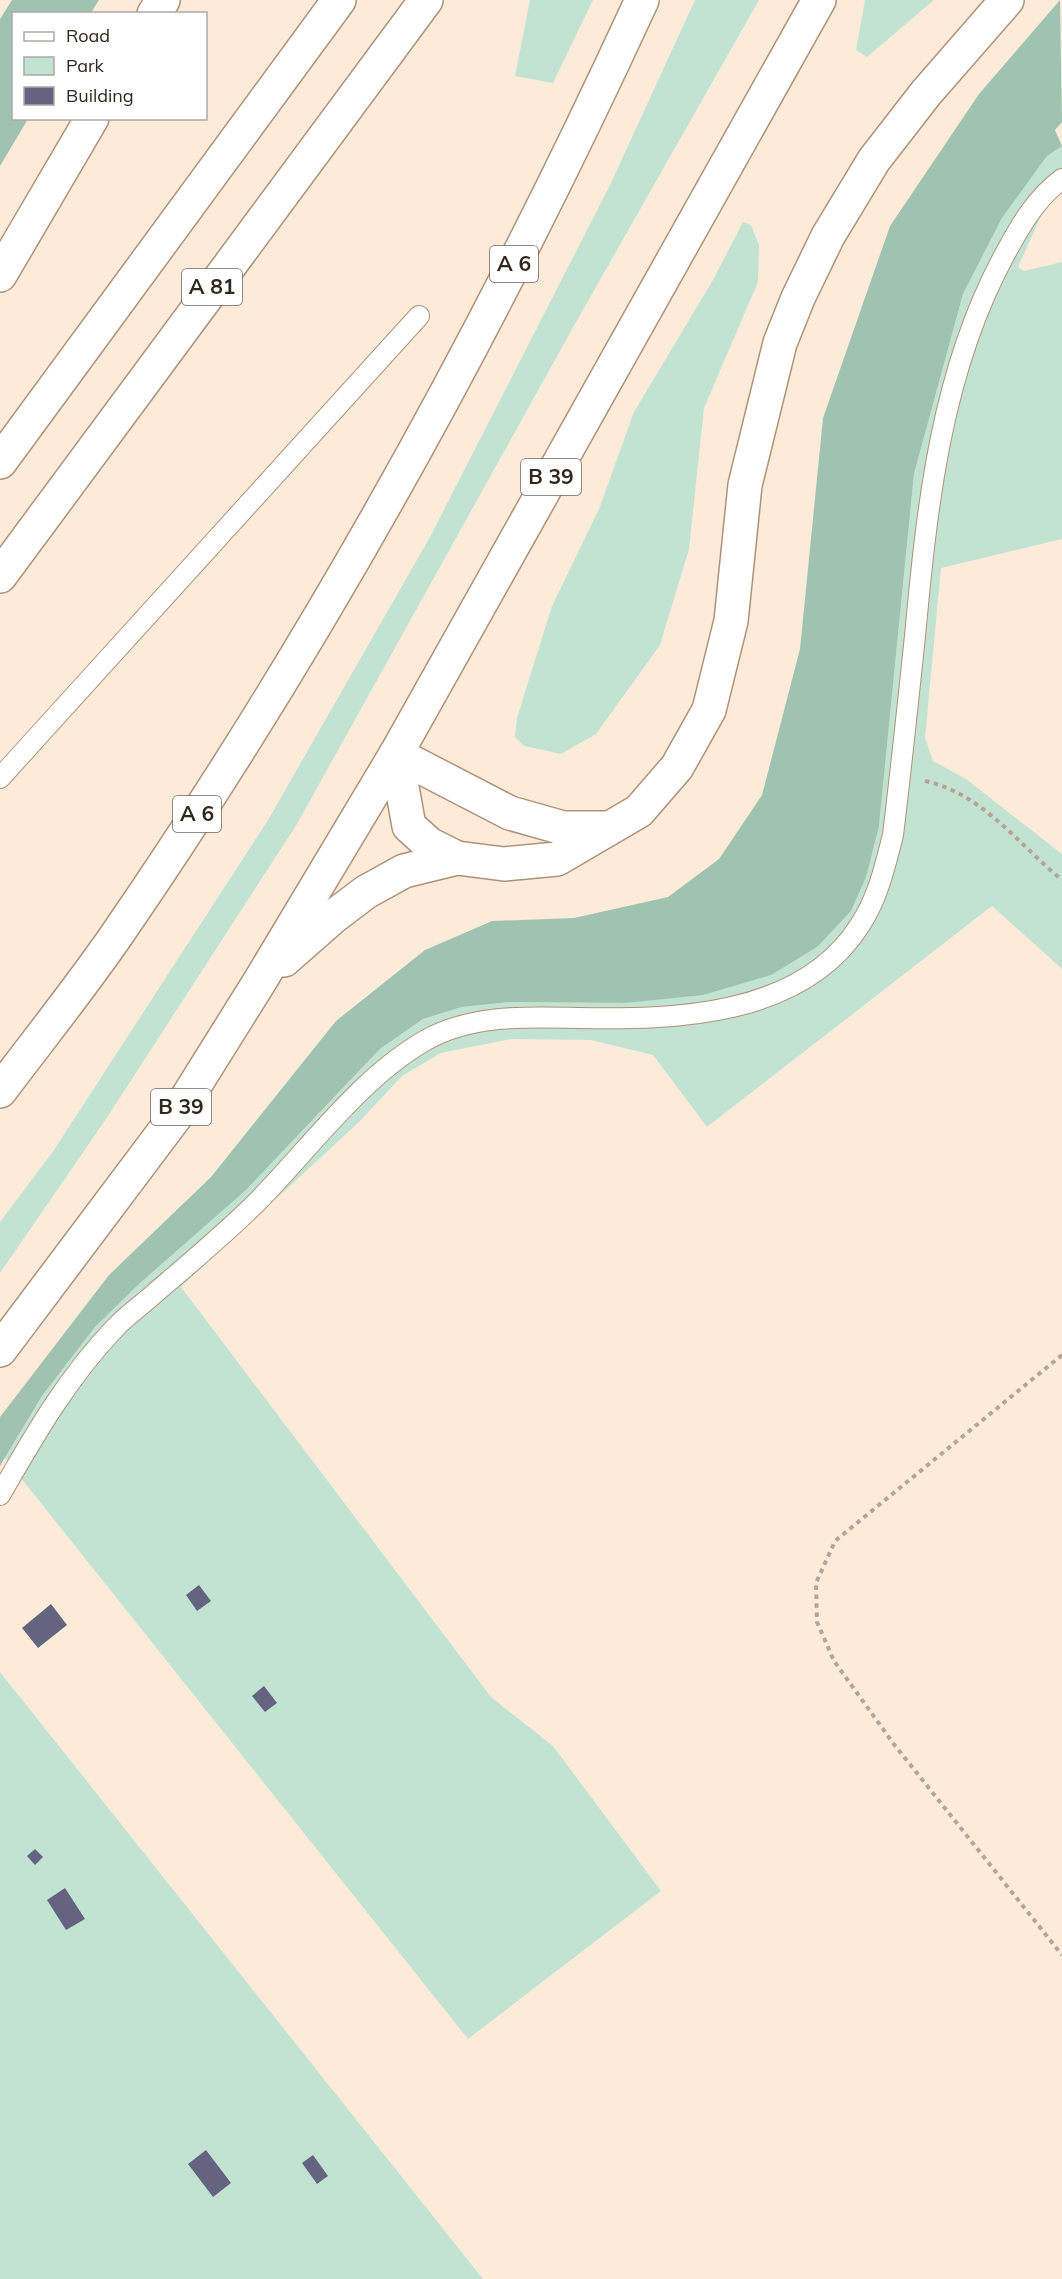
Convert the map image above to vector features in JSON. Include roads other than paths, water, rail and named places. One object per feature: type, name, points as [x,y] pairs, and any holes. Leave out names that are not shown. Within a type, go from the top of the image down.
[{"type":"main road","points":[[0,462],[339,0]]},
{"type":"main road","name":"A 81","points":[[0,576],[426,0]]},
{"type":"main road","name":"A 6","points":[[0,1091],[117,935],[256,723],[373,523],[465,357],[570,157],[642,0]]},
{"type":"main road","name":"B 39","points":[[0,1350],[175,1117],[260,981],[396,754],[819,0]]},
{"type":"main road","points":[[396,754],[410,826],[429,843],[457,858],[504,864],[557,859],[639,812],[677,767],[709,710],[731,621],[745,485],[775,364],[798,298],[828,236],[874,160],[926,93],[1007,0]]},
{"type":"main road","points":[[0,275],[91,120]]},
{"type":"main road","points":[[396,754],[510,813],[563,828],[610,828]]},
{"type":"main road","points":[[260,981],[333,917],[366,892],[404,871],[457,858]]},
{"type":"lane","points":[[0,1495],[44,1418],[84,1362],[117,1326],[256,1203],[385,1069],[427,1040],[468,1023],[511,1017],[652,1019],[698,1015],[744,1004],[793,986],[832,958],[860,926],[880,885],[893,835],[901,776],[926,520],[940,441],[964,345],[991,280],[1023,220],[1049,188],[1062,179]]},
{"type":"lane","points":[[0,778],[419,316]]}]
